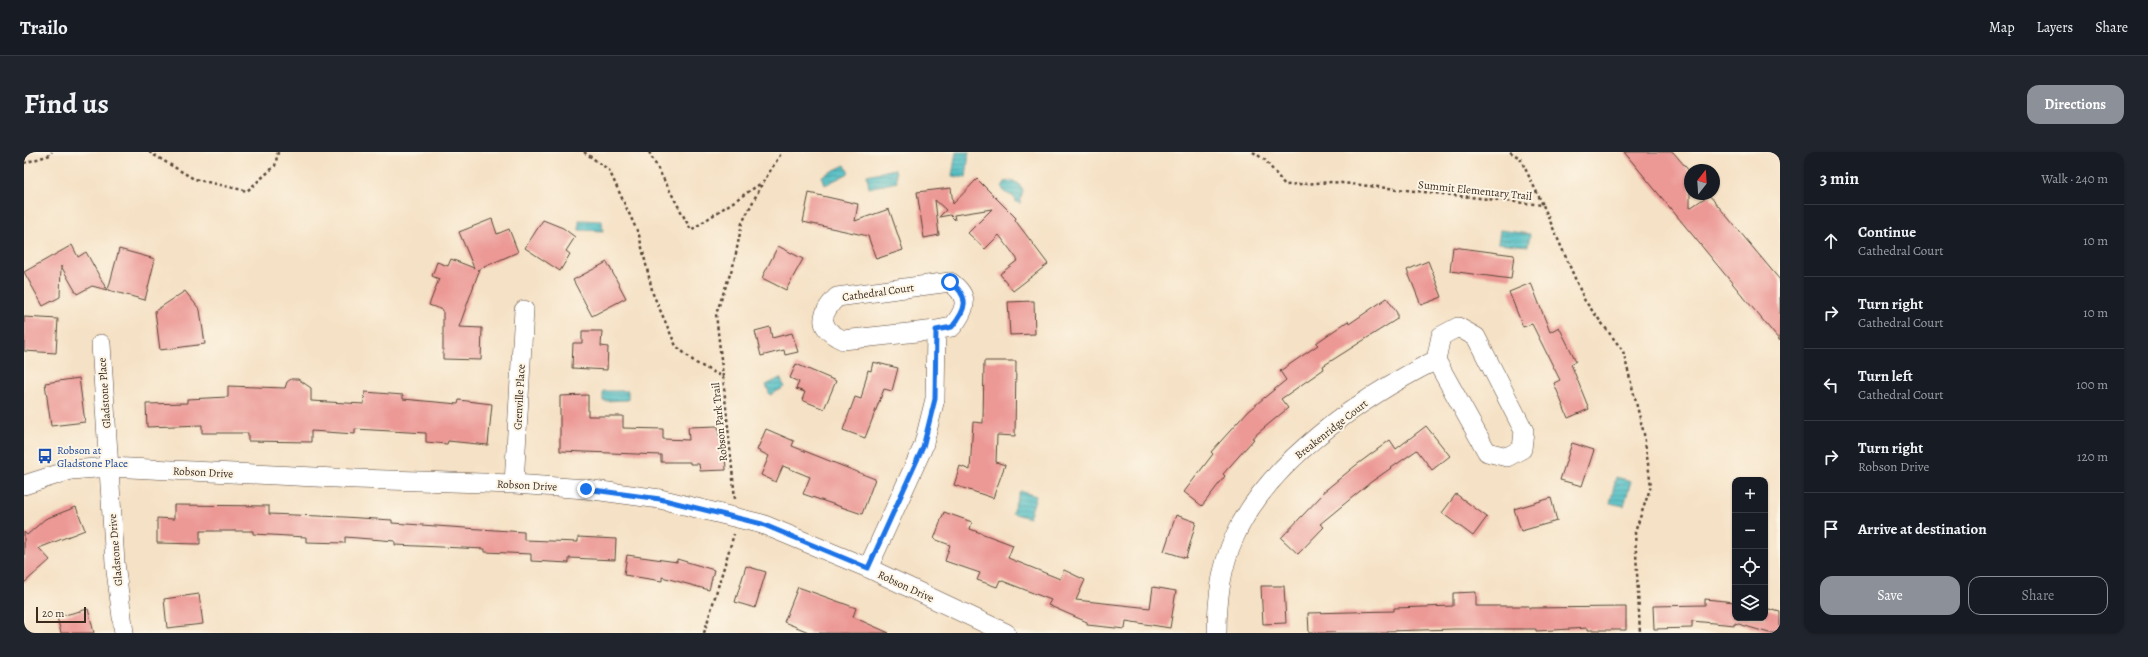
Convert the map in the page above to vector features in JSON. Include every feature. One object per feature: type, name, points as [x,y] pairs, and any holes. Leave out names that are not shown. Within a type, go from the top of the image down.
[{"type":"street","name":"Cathedral Court","points":[[950,282],[960,288],[964,300],[963,314],[952,327],[936,330],[843,340],[830,334],[823,321],[826,308],[837,297],[950,282]]},
{"type":"street","name":"Grenville Place","points":[[514,484],[524,310]]},
{"type":"street","points":[[1458,327],[1476,337],[1524,431],[1522,449],[1507,457],[1487,452],[1436,360],[1441,336],[1458,327]]},
{"type":"street","points":[[868,568],[923,447],[935,399],[936,330]]},
{"type":"street","name":"Gladstone Place","points":[[101,344],[109,467]]},
{"type":"street","name":"Breakenridge Court","points":[[1217,633],[1222,577],[1234,538],[1255,500],[1295,455],[1335,423],[1403,376],[1436,360]]},
{"type":"street","name":"Robson Drive","points":[[24,485],[71,470],[109,467],[356,480],[514,484],[586,489],[675,503],[762,524],[868,568],[1006,633]]},
{"type":"street","name":"Gladstone Drive","points":[[109,467],[115,563],[124,633]]},
{"type":"path","points":[[24,163],[50,155],[52,152]]},
{"type":"path","points":[[149,152],[194,179],[247,191],[275,166],[278,152]]},
{"type":"path","name":"Robson Park Trail","points":[[584,152],[609,170],[639,235],[653,294],[676,346],[696,363],[723,377],[736,500]]},
{"type":"path","points":[[649,152],[691,230],[762,184]]},
{"type":"path","points":[[723,377],[716,314],[734,263],[742,224],[762,184],[782,152]]},
{"type":"path","name":"Summit Elementary Trail","points":[[1253,152],[1265,160],[1285,185],[1332,182],[1543,205],[1585,300],[1623,351],[1644,434],[1651,486],[1635,532],[1640,633]]},
{"type":"path","points":[[1510,152],[1520,158],[1543,205]]},
{"type":"path","points":[[704,633],[735,530]]},
{"type":"water","points":[[956,152],[969,152],[966,178],[952,176]]},
{"type":"water","points":[[845,165],[849,173],[825,185],[822,176]]},
{"type":"water","points":[[895,169],[897,182],[869,188],[867,175]]},
{"type":"water","points":[[1012,181],[1018,183],[1023,191],[1020,203],[1015,202],[1014,197],[1004,192],[1002,187],[1005,182]]},
{"type":"water","points":[[579,220],[602,221],[603,231],[579,230]]},
{"type":"water","points":[[1500,230],[1530,234],[1528,246],[1498,243]]},
{"type":"water","points":[[780,378],[785,387],[770,395],[766,385]]},
{"type":"water","points":[[603,391],[628,391],[628,400],[603,401]]},
{"type":"water","points":[[1616,477],[1631,481],[1624,506],[1610,503]]},
{"type":"water","points":[[1020,491],[1036,496],[1029,518],[1012,513]]},
{"type":"building","points":[[1624,152],[1673,152],[1684,165],[1684,200],[1690,200],[1690,208],[1702,200],[1713,200],[1780,280],[1780,341]]},
{"type":"building","points":[[977,179],[1016,218],[1015,220],[1048,264],[1013,291],[1000,274],[1018,260],[999,235],[985,249],[968,233],[992,209],[954,215],[955,220],[950,215],[939,217],[946,210],[935,200],[939,235],[924,238],[917,192],[951,188],[953,204]]},
{"type":"building","points":[[809,193],[858,204],[855,221],[889,209],[903,250],[876,259],[868,236],[803,222]]},
{"type":"building","points":[[492,219],[497,234],[509,229],[518,252],[477,270],[479,271],[459,327],[482,328],[481,360],[443,359],[443,310],[429,305],[439,279],[432,276],[437,262],[448,266],[451,259],[474,268],[459,232]]},
{"type":"building","points":[[543,220],[563,228],[575,237],[566,251],[570,254],[560,271],[525,248]]},
{"type":"building","points":[[72,245],[78,257],[86,252],[107,290],[92,286],[77,294],[61,266],[60,297],[43,306],[24,272]]},
{"type":"building","points":[[778,246],[803,259],[786,290],[762,278]]},
{"type":"building","points":[[1453,247],[1514,255],[1511,279],[1450,271]]},
{"type":"building","points":[[119,249],[155,259],[145,300],[108,290]]},
{"type":"building","points":[[1428,261],[1442,297],[1421,305],[1407,270]]},
{"type":"building","points":[[607,262],[626,298],[592,316],[573,280]]},
{"type":"building","points":[[1531,283],[1550,332],[1559,327],[1576,361],[1571,364],[1589,409],[1568,418],[1554,383],[1560,380],[1532,324],[1523,327],[1509,292]]},
{"type":"building","points":[[185,291],[200,310],[205,344],[160,350],[155,311]]},
{"type":"building","points":[[1387,298],[1397,313],[1397,319],[1323,366],[1324,369],[1281,399],[1288,408],[1252,438],[1254,439],[1223,474],[1225,476],[1202,506],[1184,492],[1213,454],[1211,452],[1248,411],[1286,380],[1280,371],[1318,345],[1316,343],[1348,321],[1349,324]]},
{"type":"building","points":[[1034,301],[1035,334],[1010,335],[1008,302]]},
{"type":"building","points":[[24,317],[58,319],[56,353],[24,351]]},
{"type":"building","points":[[770,327],[772,338],[792,333],[798,352],[785,355],[784,350],[761,356],[755,331]]},
{"type":"building","points":[[582,331],[602,331],[601,346],[608,347],[607,370],[572,368],[573,343],[582,343]]},
{"type":"building","points":[[984,361],[1016,361],[1015,436],[997,435],[996,462],[1005,465],[993,498],[954,485],[960,466],[970,470],[973,422],[983,423]]},
{"type":"building","points":[[873,362],[898,368],[892,391],[884,389],[865,438],[843,430],[855,397],[861,399],[868,370],[871,371]]},
{"type":"building","points":[[796,364],[836,381],[824,409],[802,400],[805,392],[796,389],[799,382],[790,378]]},
{"type":"building","points":[[79,378],[85,422],[51,426],[45,383]]},
{"type":"building","points":[[291,379],[298,379],[311,388],[311,401],[364,404],[365,392],[403,395],[403,399],[458,404],[459,400],[492,404],[488,445],[448,441],[447,444],[426,442],[426,433],[355,429],[355,434],[311,431],[311,442],[248,441],[248,433],[202,433],[202,425],[147,427],[146,404],[187,403],[187,399],[228,397],[228,386],[285,388],[287,382]]},
{"type":"building","points":[[588,395],[588,416],[623,416],[623,428],[663,429],[663,439],[689,440],[688,427],[718,426],[719,436],[724,436],[726,470],[700,471],[699,464],[690,464],[690,462],[661,462],[661,455],[560,451],[560,396]]},
{"type":"building","points":[[1426,426],[1450,456],[1432,470],[1417,450],[1371,482],[1320,524],[1324,527],[1298,554],[1281,538],[1323,494],[1322,493],[1355,466],[1390,440],[1396,449]]},
{"type":"building","points":[[766,429],[794,441],[792,446],[875,479],[862,514],[803,494],[810,477],[783,466],[776,482],[761,475],[769,456],[757,450]]},
{"type":"building","points":[[1572,443],[1594,450],[1582,486],[1560,480]]},
{"type":"building","points":[[1456,494],[1487,517],[1473,536],[1442,513]]},
{"type":"building","points":[[1551,498],[1557,521],[1521,531],[1514,509]]},
{"type":"building","points":[[174,505],[269,506],[269,514],[392,520],[392,523],[524,532],[524,540],[578,542],[578,537],[616,539],[615,560],[569,558],[569,563],[531,561],[531,554],[485,552],[485,549],[395,545],[395,541],[345,537],[345,543],[306,542],[306,537],[253,534],[253,531],[200,531],[200,544],[157,543],[157,518],[174,519]]},
{"type":"building","points":[[76,507],[85,530],[39,548],[50,560],[24,583],[24,532],[27,535],[45,519]]},
{"type":"building","points":[[944,512],[972,522],[970,529],[1013,545],[1008,558],[1060,579],[1064,570],[1085,580],[1076,600],[1150,608],[1153,587],[1176,591],[1170,628],[1126,621],[1125,629],[1087,625],[1087,622],[1048,605],[1051,600],[1000,580],[997,587],[977,580],[980,573],[945,561],[950,545],[934,539]]},
{"type":"building","points":[[1176,515],[1196,522],[1186,558],[1164,551]]},
{"type":"building","points":[[627,555],[677,562],[677,559],[714,570],[709,590],[662,577],[662,581],[624,575]]},
{"type":"building","points":[[746,566],[766,572],[755,608],[735,602]]},
{"type":"building","points":[[1261,586],[1284,586],[1286,623],[1263,624]]},
{"type":"building","points":[[798,587],[856,608],[853,617],[889,633],[811,633],[784,622]]},
{"type":"building","points":[[1476,592],[1476,606],[1529,606],[1529,608],[1626,607],[1626,630],[1588,630],[1588,628],[1536,631],[1536,629],[1454,629],[1388,631],[1388,633],[1309,633],[1308,613],[1394,611],[1394,608],[1453,606],[1453,593]]},
{"type":"building","points":[[199,594],[203,624],[167,628],[164,599]]},
{"type":"building","points":[[1705,599],[1732,602],[1732,621],[1768,621],[1768,609],[1780,612],[1780,633],[1769,633],[1735,623],[1735,625],[1692,621],[1692,628],[1654,629],[1653,606],[1705,605]]},
{"type":"building","points":[[88,609],[94,633],[61,633],[57,617]]},
{"type":"place","name":"Robson at Gladstone Place","points":[[45,456]]},
{"type":"route","points":[[586,489],[660,499],[762,524],[868,568],[923,447],[935,399],[936,330],[952,327],[963,314],[964,300],[960,288],[950,282]]}]
